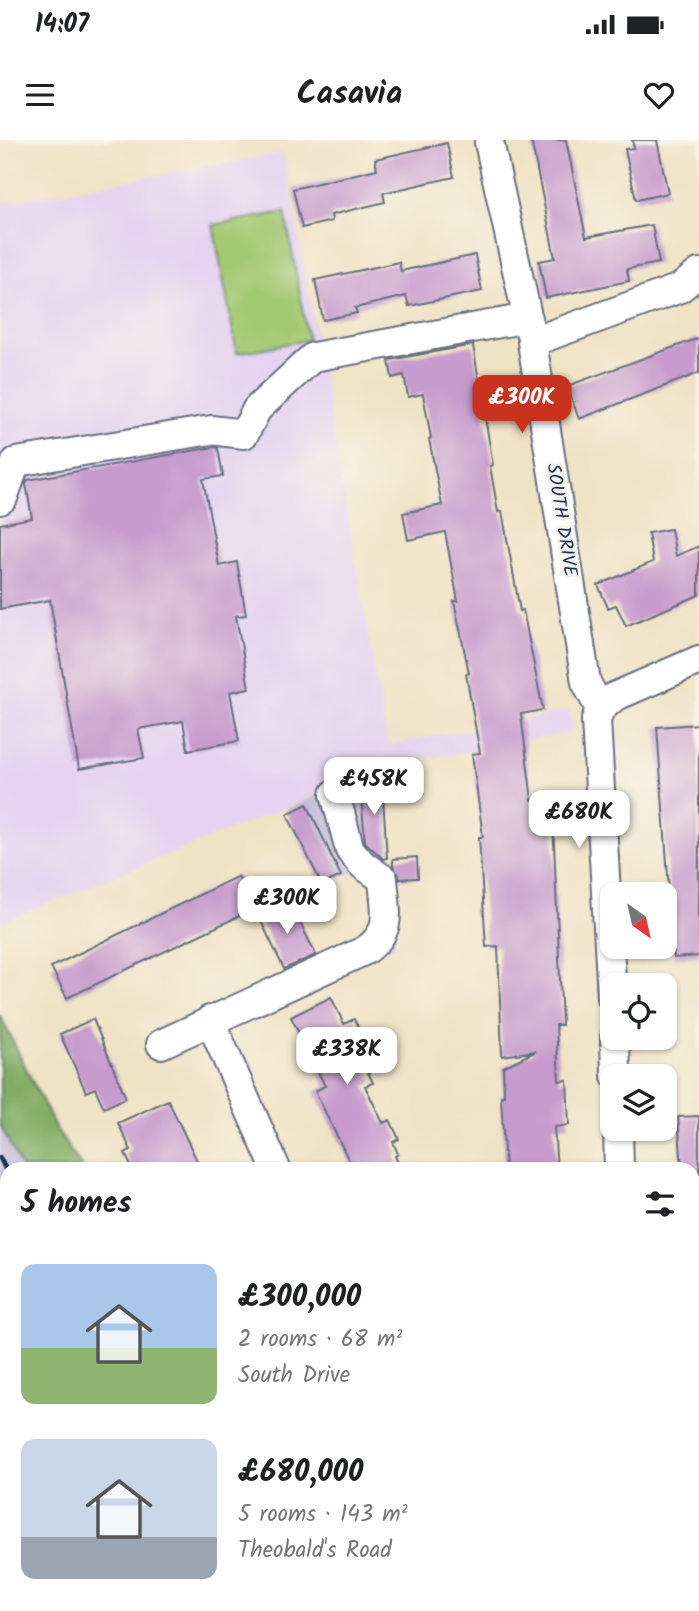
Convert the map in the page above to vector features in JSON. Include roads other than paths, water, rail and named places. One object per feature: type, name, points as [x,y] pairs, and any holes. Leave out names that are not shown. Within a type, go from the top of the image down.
[{"type":"street","name":"SOUTH DRIVE","points":[[489,142],[530,330],[586,682],[600,709]]},
{"type":"street","points":[[0,499],[4,498],[16,462],[211,430],[244,435],[257,410],[313,357],[378,344],[530,330],[680,288],[698,274]]},
{"type":"street","points":[[611,973],[596,720],[600,709],[614,697],[699,660]]},
{"type":"street","points":[[161,1044],[255,999],[267,997],[366,950],[379,941],[387,926],[383,879],[350,850],[335,794]]},
{"type":"street","points":[[210,1020],[273,1162]]},
{"type":"street","points":[[618,1141],[619,1162]]},
{"type":"railway","points":[[0,1158],[2,1162]]}]
